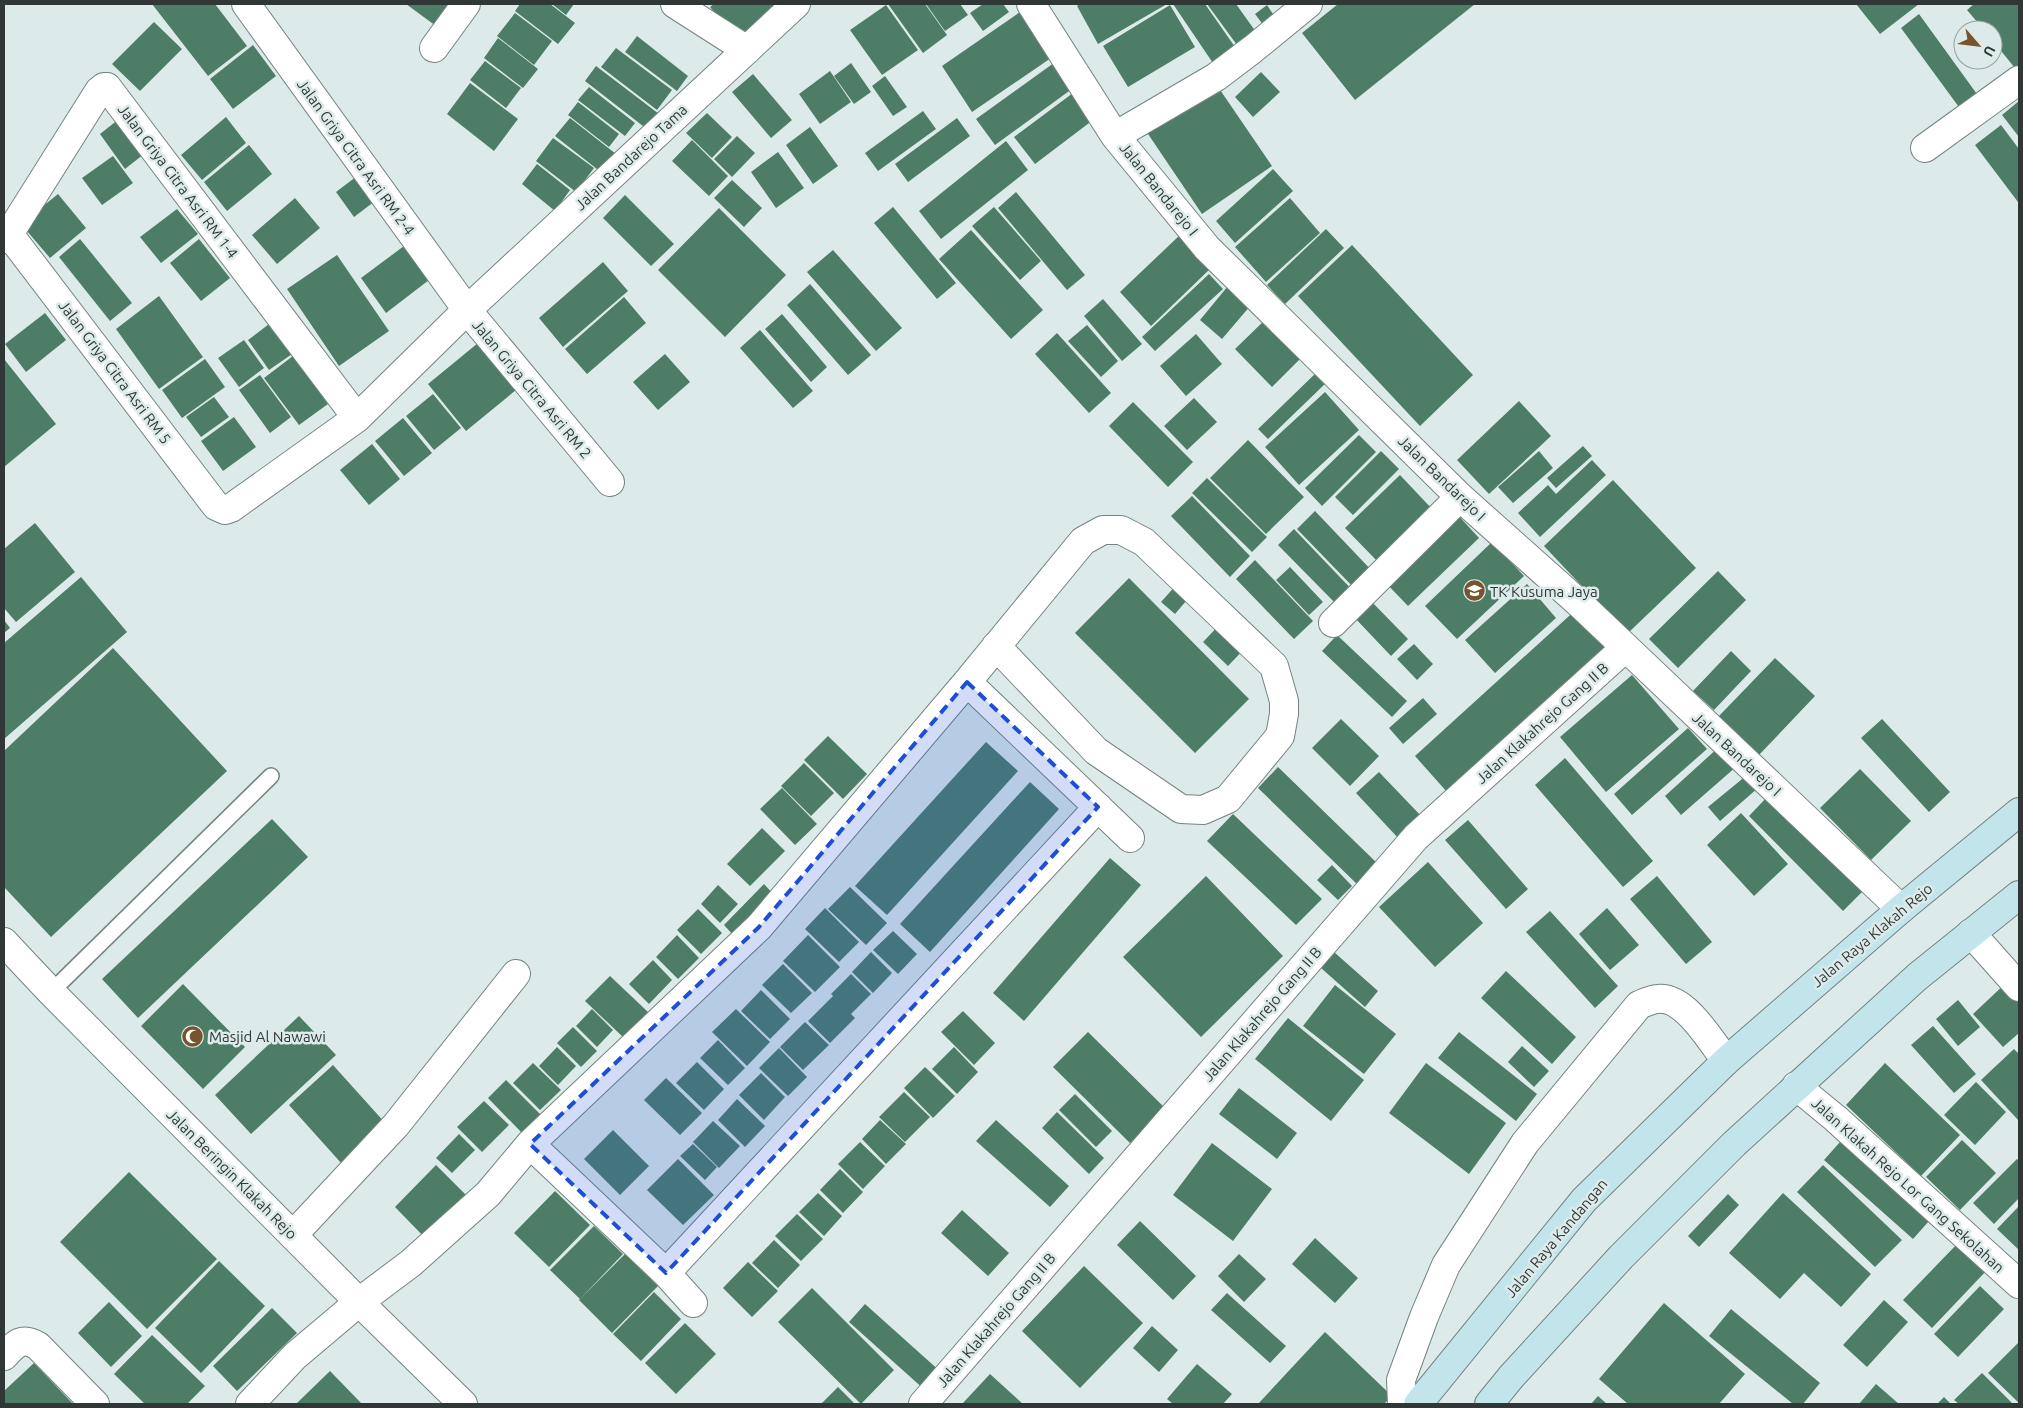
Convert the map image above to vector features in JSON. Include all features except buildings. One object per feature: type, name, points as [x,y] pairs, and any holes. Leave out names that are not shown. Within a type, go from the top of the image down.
[{"type":"main road","name":"Jalan Raya Klakah Rejo","points":[[1726,1061],[1901,909],[2019,812]]},
{"type":"main road","points":[[1489,1404],[1621,1258],[1734,1144],[1917,977],[2019,895]]},
{"type":"main road","name":"Jalan Raya Kandangan","points":[[1418,1404],[1584,1200],[1726,1061]]},
{"type":"street","name":"Jalan Griya Citra Asri RM 2-4","points":[[246,4],[467,310]]},
{"type":"street","points":[[434,48],[466,4]]},
{"type":"street","points":[[675,4],[747,50]]},
{"type":"street","name":"Jalan Bandarejo Tama","points":[[467,310],[796,4]]},
{"type":"street","name":"Jalan Bandarejo I","points":[[1031,4],[1115,136],[1207,248],[1460,498],[1580,604],[1901,909]]},
{"type":"street","points":[[1115,136],[1216,76],[1253,49],[1308,4]]},
{"type":"street","points":[[1925,148],[2019,80]]},
{"type":"street","name":"Jalan Griya Citra Asri RM 1-4","points":[[6,236],[99,91],[107,87],[357,418]]},
{"type":"street","name":"Jalan Griya Citra Asri RM 5","points":[[6,236],[216,506],[222,509]]},
{"type":"street","name":"Jalan Griya Citra Asri RM 2","points":[[222,509],[231,508],[357,418],[467,310],[610,482]]},
{"type":"street","points":[[1333,623],[1460,498]]},
{"type":"street","points":[[250,1404],[295,1356],[359,1302],[411,1264],[481,1200],[530,1144],[759,927],[967,682],[996,646],[1083,541],[1103,530],[1121,530],[1144,542],[1274,666],[1284,701],[1280,736],[1228,799],[1203,810],[1181,809],[1096,751],[996,646]]},
{"type":"street","name":"Jalan Klakahrejo Gang II B","points":[[923,1404],[1416,837],[1625,648]]},
{"type":"street","points":[[967,682],[1130,838]]},
{"type":"street","points":[[666,1273],[1098,807]]},
{"type":"street","points":[[1971,933],[2019,987]]},
{"type":"street","name":"Jalan Beringin Klakah Rejo","points":[[4,942],[51,992],[359,1302],[464,1404]]},
{"type":"street","points":[[293,1235],[396,1125],[516,974]]},
{"type":"street","points":[[1402,1404],[1401,1380],[1424,1317],[1446,1265],[1525,1143],[1639,1005],[1658,999],[1671,1000],[1688,1012],[1726,1061]]},
{"type":"street","name":"Jalan Klakah Rejo Lor Gang Sekolahan","points":[[1796,1086],[1835,1118],[2019,1284]]},
{"type":"street","points":[[530,1144],[666,1273],[693,1303]]},
{"type":"street","points":[[4,1356],[14,1346],[26,1341],[32,1342],[95,1404]]},
{"type":"lane","points":[[51,992],[271,776]]},
{"type":"highlighted area","points":[[967,682],[1098,807],[666,1273],[530,1144],[759,927]]},
{"type":"place","name":"TK Kusuma Jaya","points":[[1474,591]]},
{"type":"place","name":"Masjid Al Nawawi","points":[[193,1036]]}]
